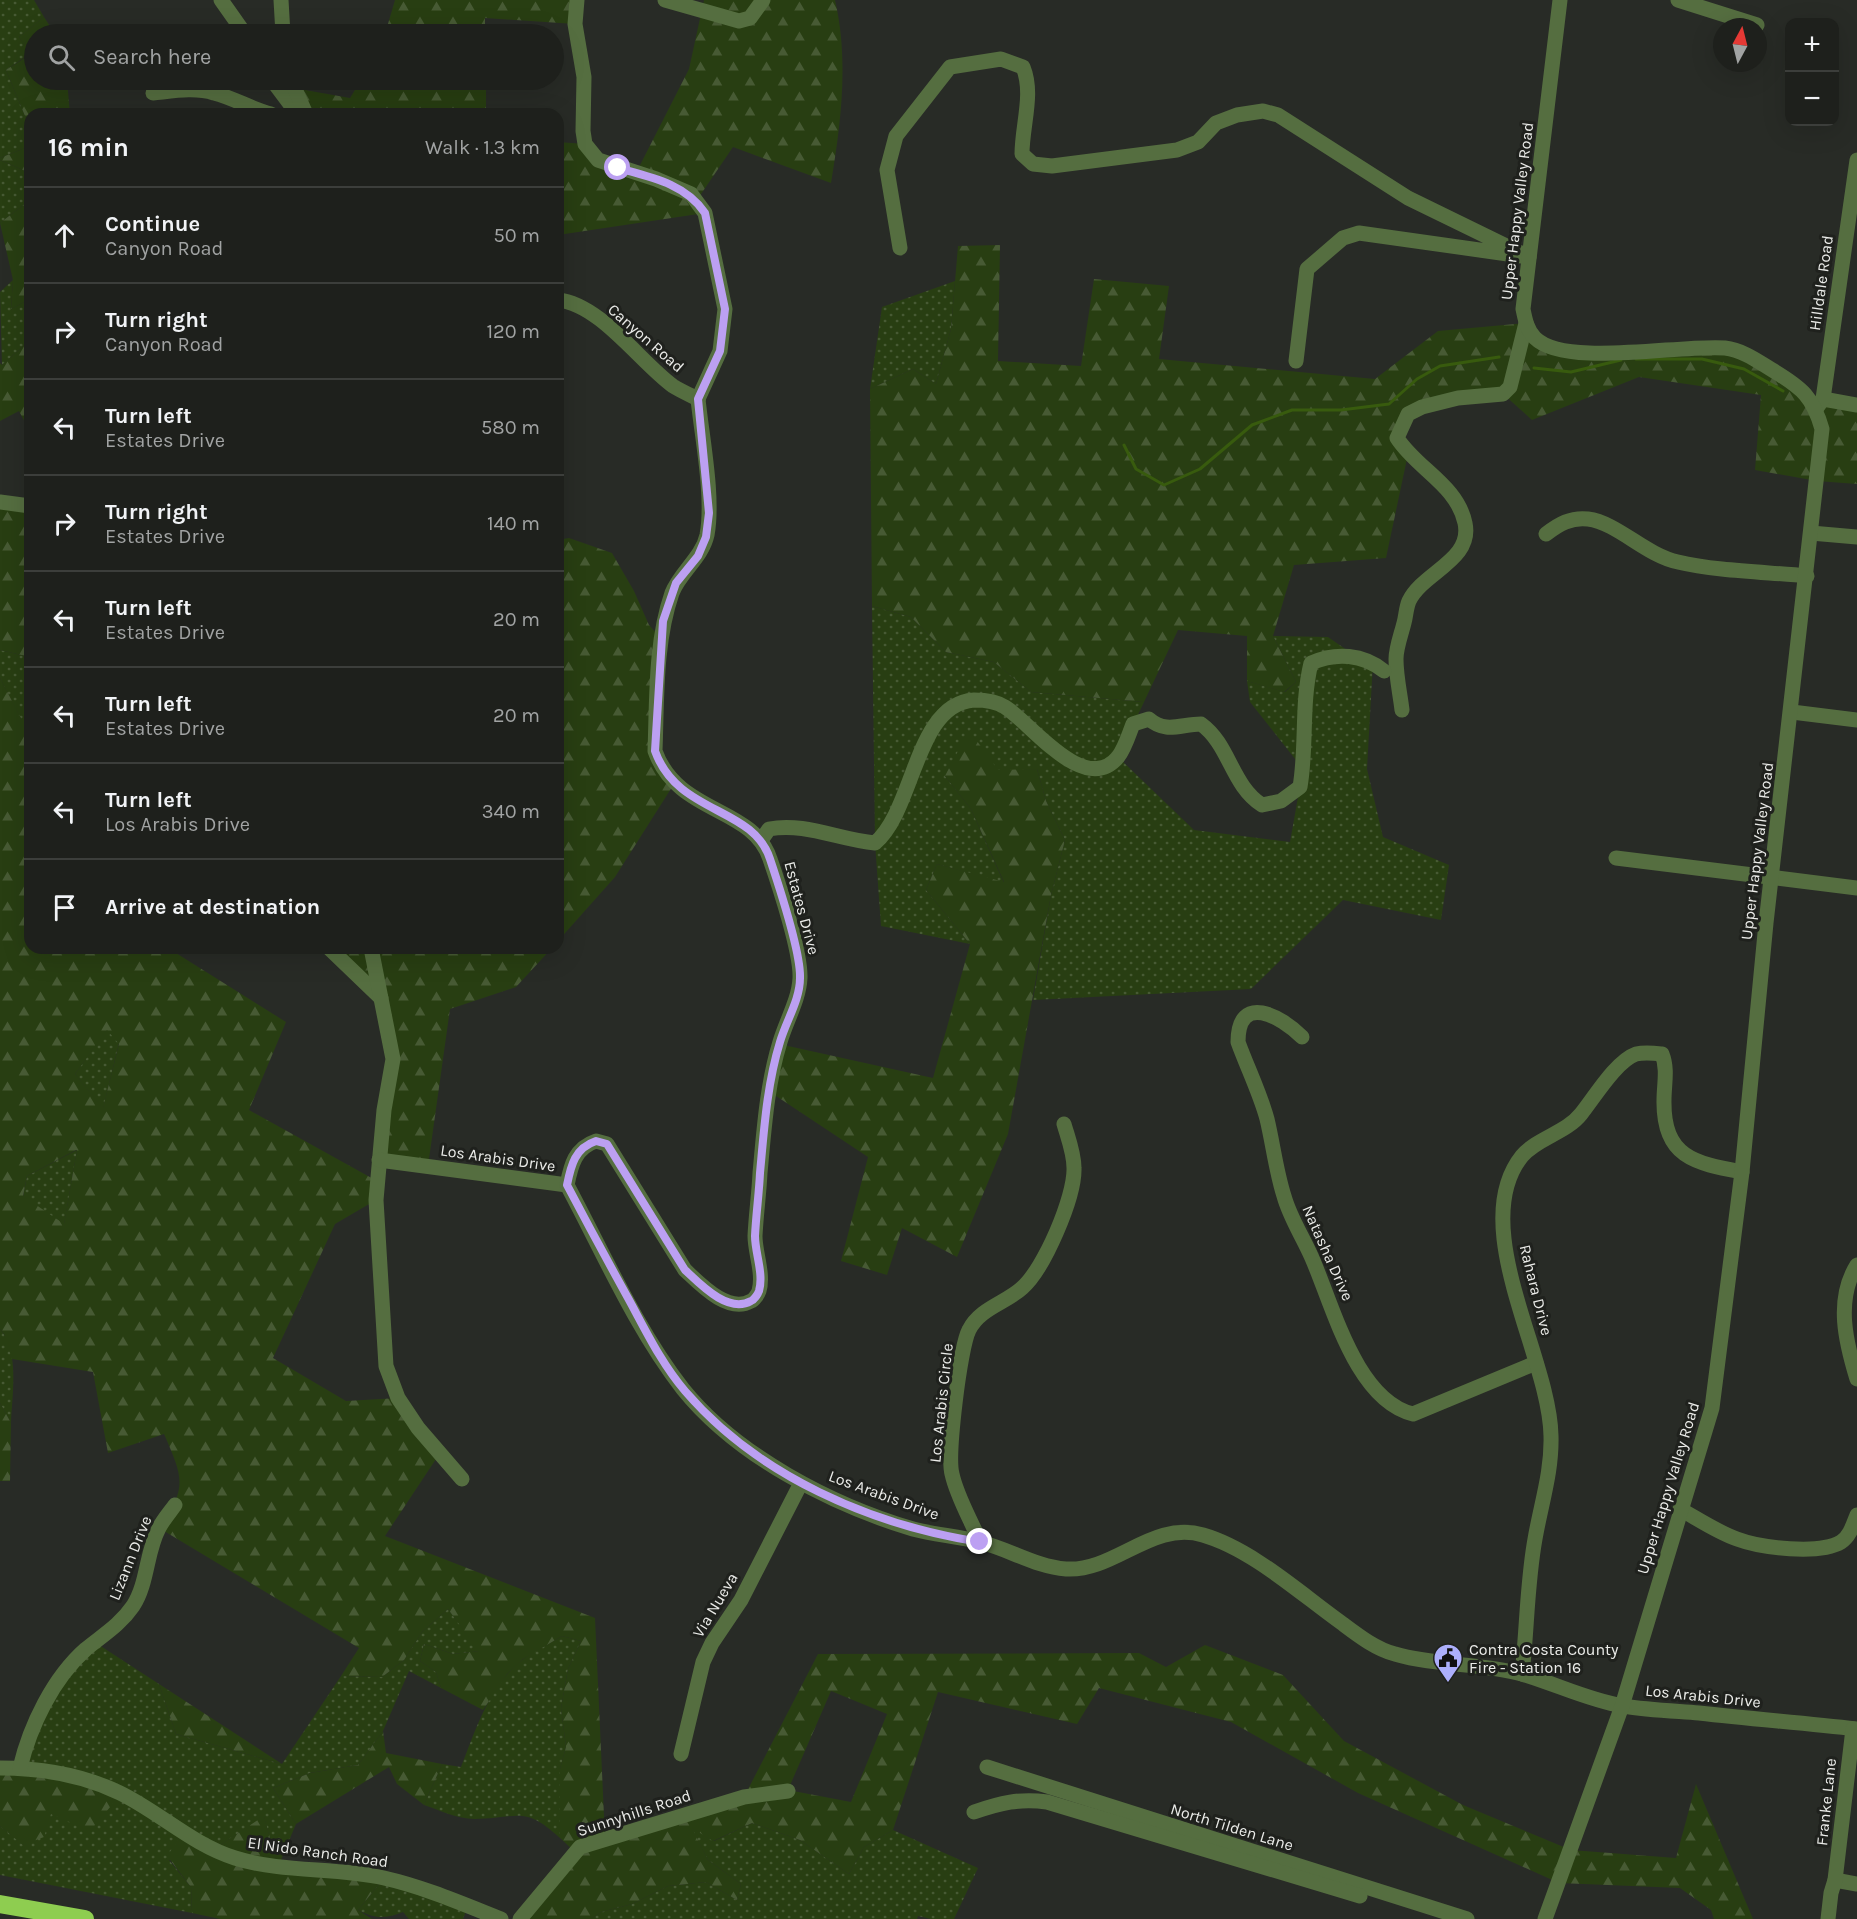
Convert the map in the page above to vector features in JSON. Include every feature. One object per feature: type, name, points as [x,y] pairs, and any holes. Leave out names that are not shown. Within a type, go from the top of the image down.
[{"type":"highway","points":[[0,1904],[85,1919]]},
{"type":"street","points":[[221,0],[238,24]]},
{"type":"street","points":[[281,0],[282,24]]},
{"type":"street","points":[[577,0],[575,24],[584,77],[585,144],[597,160],[656,179],[691,194],[705,213],[725,309],[720,351],[698,399],[709,513],[706,537],[698,556],[676,583],[663,621],[655,751],[661,767],[674,784],[695,800],[741,824],[762,839],[769,829],[789,825],[856,842],[875,843],[886,834],[897,812],[936,720],[953,706],[972,700],[991,700],[1006,707],[1048,747],[1079,765],[1102,767],[1118,757],[1133,724],[1149,719],[1159,727],[1178,728],[1201,724],[1212,732],[1249,797],[1262,805],[1281,801],[1300,787],[1303,769],[1305,691],[1311,663],[1326,657],[1357,657],[1373,662],[1384,671]]},
{"type":"street","points":[[665,0],[739,21],[750,18],[763,0]]},
{"type":"street","name":"Upper Happy Valley Road","points":[[1545,1919],[1622,1706],[1712,1408],[1742,1172],[1822,429],[1819,404],[1794,384],[1742,352],[1726,348],[1689,347],[1586,353],[1555,348],[1536,339],[1526,323],[1523,309],[1560,0]]},
{"type":"street","points":[[1678,0],[1733,18]]},
{"type":"street","points":[[900,248],[887,170],[896,136],[950,67],[1001,59],[1023,67],[1030,83],[1022,130],[1022,154],[1033,164],[1052,166],[1177,150],[1198,142],[1216,123],[1237,114],[1263,111],[1278,115],[1408,198],[1529,257]]},
{"type":"street","points":[[153,93],[184,90],[213,92],[248,108]]},
{"type":"street","points":[[280,90],[296,108]]},
{"type":"street","points":[[295,90],[303,108]]},
{"type":"street","name":"Hilldale Road","points":[[1819,404],[1857,160]]},
{"type":"street","points":[[1296,361],[1307,269],[1344,238],[1359,233],[1377,234],[1529,257]]},
{"type":"street","name":"Canyon Road","points":[[564,302],[584,310],[607,326],[674,386],[698,399]]},
{"type":"street","points":[[1402,710],[1396,658],[1409,602],[1420,584],[1459,552],[1466,541],[1465,522],[1442,482],[1408,454],[1397,438],[1408,414],[1422,407],[1458,398],[1503,394],[1510,387],[1526,323]]},
{"type":"street","points":[[1819,404],[1857,405]]},
{"type":"street","points":[[0,502],[24,505]]},
{"type":"street","points":[[1546,534],[1559,523],[1586,519],[1604,523],[1644,549],[1678,562],[1807,576]]},
{"type":"street","points":[[1811,533],[1857,537]]},
{"type":"street","points":[[1792,712],[1857,720]]},
{"type":"street","name":"Estates Drive","points":[[567,1185],[571,1167],[579,1150],[596,1141],[607,1144],[685,1270],[703,1287],[729,1303],[743,1304],[753,1300],[759,1291],[755,1238],[765,1120],[779,1044],[798,994],[801,977],[786,914],[762,839]]},
{"type":"street","points":[[1616,858],[1857,888]]},
{"type":"street","points":[[335,954],[381,998]]},
{"type":"street","points":[[372,954],[393,1059],[379,1160],[376,1200],[386,1366],[398,1398],[411,1418],[462,1479]]},
{"type":"street","name":"Natasha Drive","points":[[1302,1037],[1283,1020],[1270,1013],[1255,1012],[1243,1021],[1238,1042],[1266,1117],[1284,1196],[1293,1220],[1304,1237],[1341,1329],[1366,1379],[1387,1402],[1413,1414],[1536,1363]]},
{"type":"street","name":"Rahara Drive","points":[[1522,1674],[1534,1540],[1549,1479],[1551,1435],[1536,1363],[1509,1268],[1503,1228],[1503,1198],[1508,1180],[1523,1155],[1579,1117],[1602,1084],[1633,1055],[1646,1052],[1662,1054],[1666,1064],[1664,1121],[1670,1140],[1686,1157],[1742,1172]]},
{"type":"street","name":"Los Arabis Circle","points":[[980,1542],[952,1474],[951,1453],[962,1357],[969,1329],[989,1308],[1023,1288],[1041,1262],[1065,1209],[1075,1171],[1064,1124]]},
{"type":"street","name":"Los Arabis Drive","points":[[379,1160],[567,1185],[651,1342],[684,1390],[720,1425],[760,1456],[801,1483],[912,1528],[980,1542],[1038,1564],[1072,1569],[1101,1562],[1138,1544],[1165,1535],[1200,1534],[1221,1542],[1267,1568],[1364,1639],[1394,1654],[1522,1674],[1556,1688],[1622,1706],[1855,1729]]},
{"type":"street","points":[[1857,1265],[1846,1293],[1844,1336],[1857,1379]]},
{"type":"street","name":"Via Nueva","points":[[681,1754],[703,1662],[712,1643],[741,1600],[801,1483]]},
{"type":"street","name":"Lizann Drive","points":[[20,1768],[27,1740],[61,1677],[86,1650],[113,1630],[134,1604],[144,1580],[159,1528],[175,1505]]},
{"type":"street","points":[[1680,1509],[1737,1540],[1809,1550],[1828,1548],[1842,1541],[1851,1532],[1857,1515]]},
{"type":"street","name":"Franke Lane","points":[[1828,1919],[1855,1729]]},
{"type":"street","name":"North Tilden Lane","points":[[987,1767],[1467,1919]]},
{"type":"street","name":"El Nido Ranch Road","points":[[0,1768],[20,1768],[85,1779],[121,1794],[201,1843],[233,1858],[260,1864],[384,1878],[501,1919]]},
{"type":"street","name":"Sunnyhills Road","points":[[520,1919],[580,1846],[744,1797],[788,1791]]},
{"type":"street","points":[[974,1812],[1009,1800],[1047,1802],[1434,1919]]},
{"type":"street","points":[[1835,1880],[1857,1884]]},
{"type":"green space","points":[[0,0],[34,0],[44,17],[35,24],[24,24],[24,33],[19,37],[24,44],[24,58],[6,70],[24,114],[24,148],[0,158]]},
{"type":"green space","points":[[395,0],[576,1],[575,24],[485,18],[485,24],[388,24]]},
{"type":"green space","points":[[704,0],[835,0],[843,68],[838,138],[831,183],[733,147],[697,200],[705,213],[564,234],[564,142],[585,144],[636,173],[689,69]]},
{"type":"green space","points":[[44,17],[49,24],[35,24]]},
{"type":"green space","points":[[24,33],[24,44],[19,37]]},
{"type":"green space","points":[[24,58],[24,90],[68,90],[69,108],[24,108],[24,114],[6,70]]},
{"type":"green space","points":[[295,90],[350,98],[355,90],[486,90],[486,108],[303,108]]},
{"type":"green space","points":[[24,148],[24,170],[0,160],[0,158]]},
{"type":"green space","points":[[0,160],[24,170],[24,205],[0,223]]},
{"type":"green space","points":[[24,205],[24,302],[11,309],[13,280],[0,223]]},
{"type":"green space","points":[[1000,245],[998,361],[1081,366],[1094,279],[1169,286],[1159,359],[1375,379],[1438,331],[1526,323],[1555,348],[1726,349],[1822,399],[1857,405],[1857,484],[1817,481],[1755,470],[1761,395],[1639,377],[1532,420],[1503,394],[1422,407],[1400,430],[1408,454],[1386,558],[1294,565],[1273,636],[1296,682],[1284,692],[1247,681],[1247,636],[1178,630],[1144,702],[1031,692],[994,662],[946,652],[911,617],[872,606],[870,389],[913,369],[936,384],[951,329],[958,246]]},
{"type":"green space","points":[[13,280],[11,309],[24,302],[24,345],[2,365],[0,292]]},
{"type":"green space","points":[[955,281],[951,329],[936,384],[913,369],[870,389],[882,307]]},
{"type":"green space","points":[[24,345],[24,421],[19,411],[0,421],[0,363],[2,365]]},
{"type":"green space","points":[[0,502],[24,505],[24,656],[0,650]]},
{"type":"green space","points":[[569,538],[612,553],[634,591],[649,625],[663,640],[655,751],[674,784],[615,877],[564,934],[564,539]]},
{"type":"green space","points":[[872,606],[911,617],[946,652],[994,662],[1031,692],[1144,702],[1118,757],[1194,830],[1290,842],[1303,769],[1250,702],[1247,681],[1285,692],[1296,682],[1273,636],[1328,637],[1357,657],[1373,662],[1367,769],[1383,837],[1449,865],[1441,920],[1343,900],[1251,989],[1033,1000],[1051,895],[1065,840],[1046,801],[1037,769],[945,776],[971,809],[1004,883],[937,864],[926,890],[970,944],[881,926],[875,843]]},
{"type":"green space","points":[[0,650],[24,656],[24,725],[0,678]]},
{"type":"green space","points":[[0,678],[24,724],[24,954],[178,954],[286,1022],[249,1110],[377,1181],[376,1200],[335,1224],[273,1358],[346,1401],[398,1398],[440,1453],[385,1536],[595,1618],[605,1838],[744,1797],[818,1654],[1139,1653],[1166,1667],[1205,1645],[1283,1675],[1344,1741],[1463,1805],[1571,1850],[1676,1858],[1696,1784],[1753,1919],[1714,1919],[1711,1910],[1680,1888],[1559,1883],[1358,1793],[1231,1722],[1099,1688],[1077,1724],[938,1692],[893,1830],[864,1847],[849,1874],[800,1840],[752,1823],[713,1841],[692,1828],[708,1860],[741,1884],[737,1900],[706,1882],[668,1886],[632,1904],[601,1912],[591,1919],[520,1919],[575,1852],[560,1838],[560,1769],[566,1747],[561,1708],[568,1669],[581,1641],[562,1636],[523,1659],[507,1674],[483,1710],[441,1688],[436,1672],[420,1661],[424,1644],[453,1654],[479,1651],[448,1609],[422,1632],[404,1660],[382,1677],[341,1676],[359,1648],[159,1528],[175,1502],[180,1482],[175,1461],[164,1434],[108,1453],[93,1372],[12,1359],[4,1334],[0,1329]],"holes":[[[107,1030],[119,1044],[103,1108],[75,1074]],[[77,1150],[64,1224],[23,1196],[27,1176]],[[831,1691],[887,1714],[851,1802],[788,1790]]]},
{"type":"green space","points":[[969,730],[998,770],[1037,769],[1046,801],[1065,840],[1051,895],[1008,1134],[957,1257],[902,1228],[887,1275],[841,1261],[868,1157],[770,1092],[779,1044],[933,1078],[970,944],[926,890],[937,864],[1004,882],[971,809],[945,776]]},
{"type":"green space","points":[[330,954],[546,954],[516,987],[450,1009],[428,1166],[379,1160],[393,1059],[381,998]]},
{"type":"green space","points":[[107,1029],[119,1043],[103,1109],[75,1074]]},
{"type":"green space","points":[[77,1150],[64,1225],[23,1197],[27,1176]]},
{"type":"green space","points":[[0,1329],[6,1338],[13,1361],[11,1423],[0,1403]]},
{"type":"green space","points":[[0,1403],[11,1423],[10,1481],[0,1481]]},
{"type":"green space","points":[[448,1609],[480,1651],[453,1654],[424,1644],[420,1661],[436,1672],[441,1688],[409,1671],[383,1731],[358,1765],[310,1773],[273,1788],[296,1824],[278,1867],[264,1817],[214,1849],[169,1860],[191,1887],[192,1913],[0,1875],[0,1826],[24,1845],[20,1768],[61,1677],[96,1643],[159,1684],[176,1734],[282,1764],[341,1676],[382,1677],[404,1660],[422,1632]]},
{"type":"green space","points":[[562,1636],[581,1641],[568,1669],[561,1708],[566,1747],[560,1769],[560,1838],[547,1827],[528,1817],[468,1819],[424,1805],[442,1764],[461,1767],[478,1723],[501,1682],[522,1660]]},
{"type":"green space","points":[[159,1684],[282,1764],[176,1734]]},
{"type":"green space","points":[[383,1731],[386,1753],[442,1764],[424,1805],[397,1784],[389,1767],[296,1824],[273,1788],[310,1773],[358,1765]]},
{"type":"green space","points":[[0,1768],[121,1794],[90,1831],[51,1814],[44,1837],[23,1845],[0,1826]]},
{"type":"green space","points":[[264,1816],[278,1867],[384,1878],[358,1910],[372,1919],[220,1919],[192,1913],[191,1887],[167,1856],[184,1832],[214,1849]]},
{"type":"green space","points":[[752,1823],[800,1840],[849,1874],[864,1847],[893,1830],[978,1868],[954,1919],[931,1919],[918,1916],[917,1919],[591,1919],[601,1912],[632,1904],[668,1886],[706,1882],[737,1900],[741,1884],[708,1860],[691,1827],[714,1841]]},
{"type":"green space","points":[[384,1878],[468,1906],[463,1919],[409,1919],[403,1912],[380,1917],[358,1910]]},
{"type":"waterway","points":[[1124,445],[1136,469],[1164,485],[1200,469],[1252,425],[1292,410],[1341,410],[1389,404],[1417,379],[1440,366],[1499,357]]},
{"type":"waterway","points":[[1636,359],[1702,359],[1744,369],[1783,391]]},
{"type":"waterway","points":[[1534,368],[1571,372],[1621,360]]},
{"type":"place","name":"Contra Costa County Fire - Station 16","points":[[1448,1684]]},
{"type":"route","points":[[618,168],[656,179],[691,194],[697,200],[705,213],[722,285],[725,309],[720,351],[712,373],[698,399],[709,513],[706,537],[698,556],[676,583],[663,621],[655,751],[661,767],[674,784],[695,800],[741,824],[762,839],[770,857],[798,958],[801,977],[798,994],[779,1044],[765,1120],[755,1238],[759,1291],[753,1300],[743,1304],[729,1303],[703,1287],[685,1270],[621,1171],[607,1144],[596,1141],[579,1150],[571,1167],[567,1185],[651,1342],[684,1390],[720,1425],[760,1456],[801,1483],[912,1528],[980,1542]]}]
